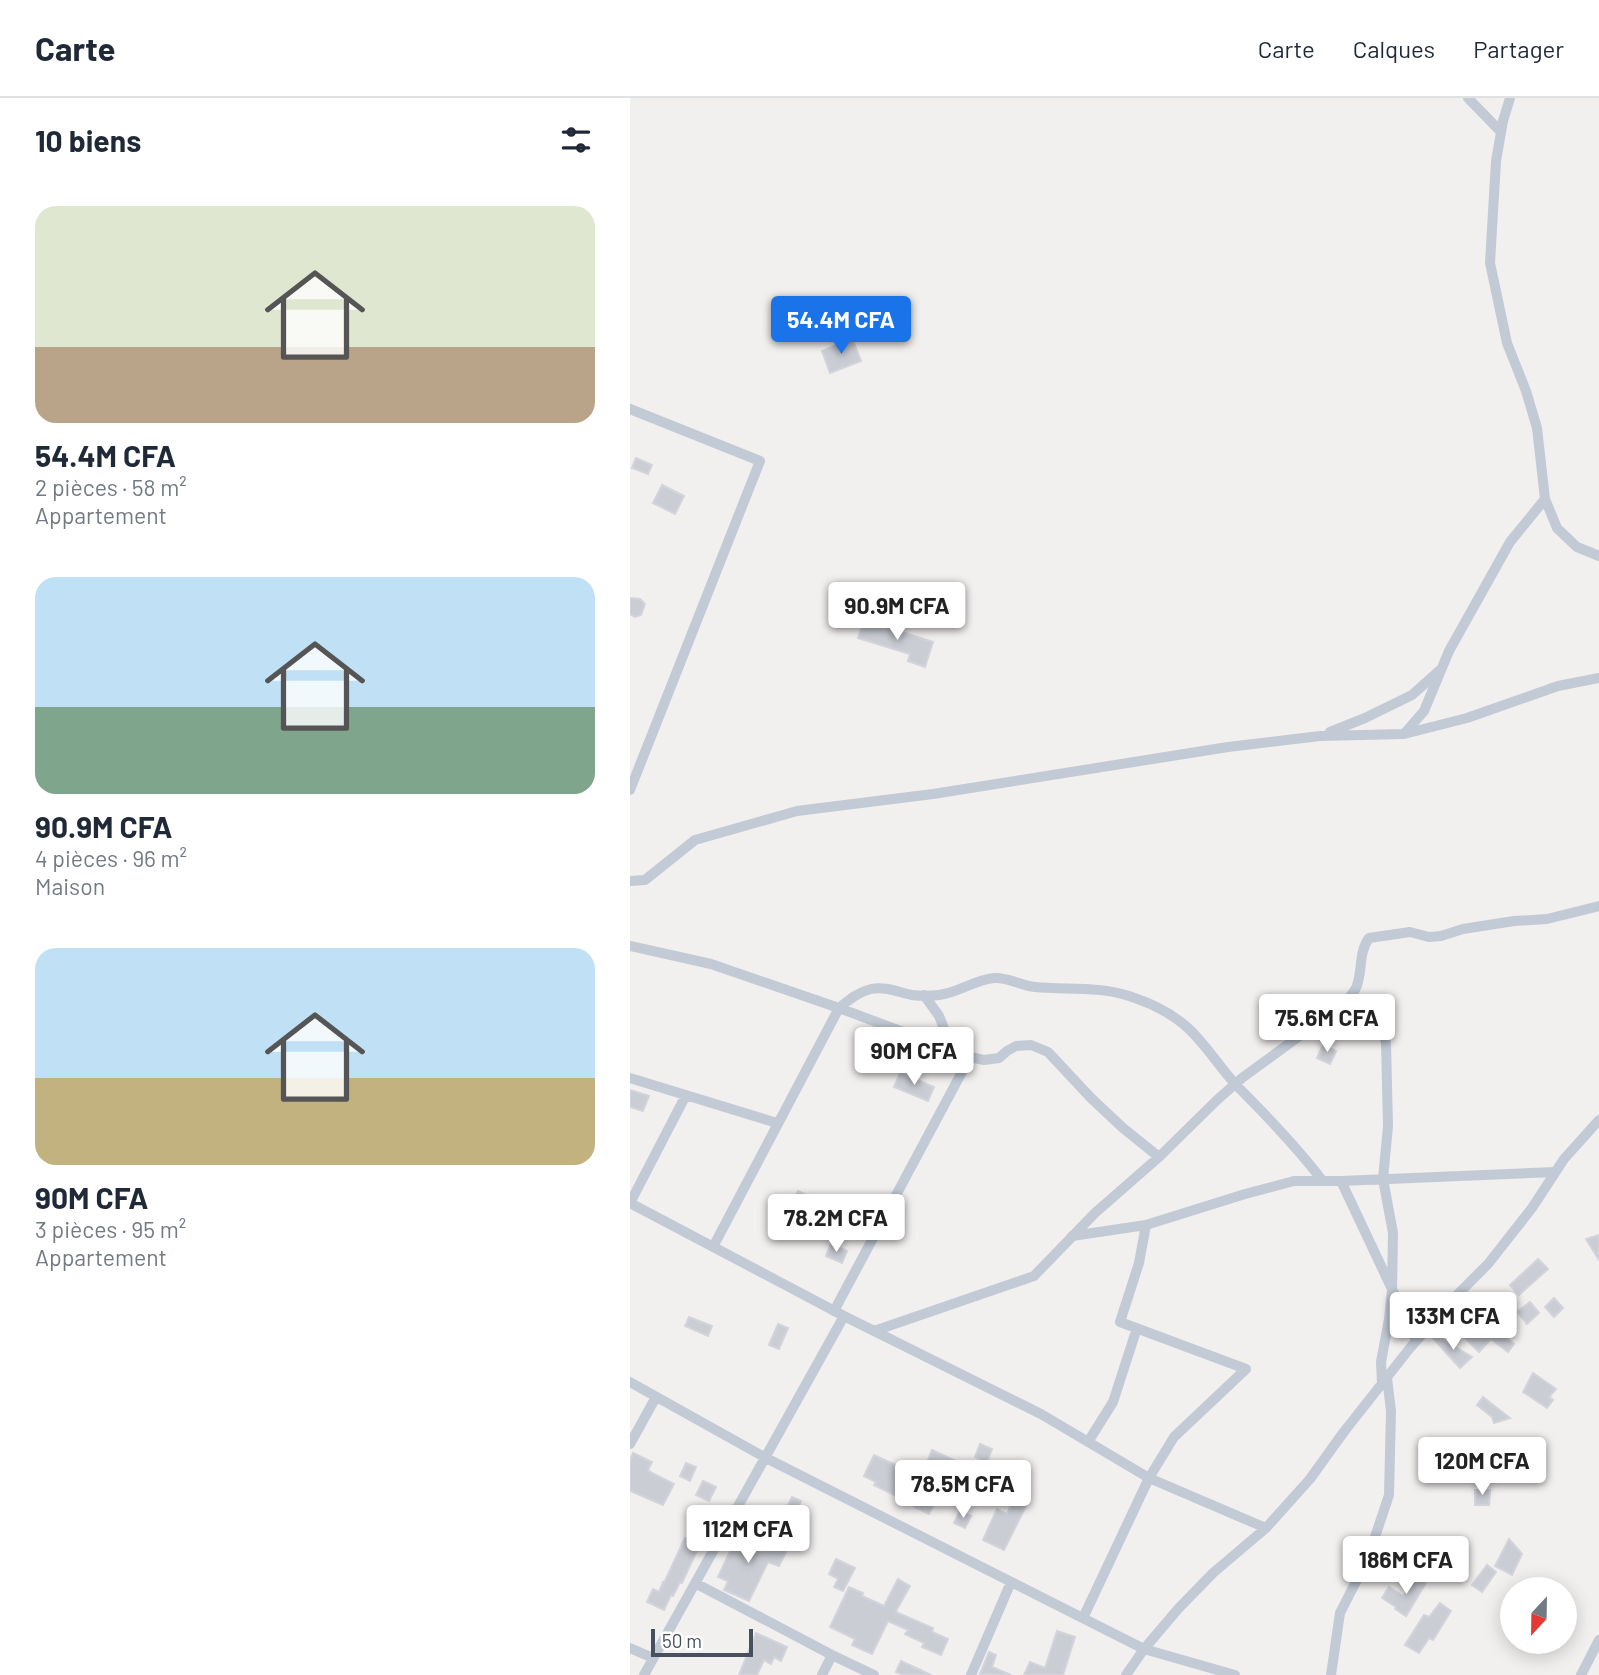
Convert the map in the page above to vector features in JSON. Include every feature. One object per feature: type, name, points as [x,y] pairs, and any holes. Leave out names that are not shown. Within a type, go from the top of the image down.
[{"type":"street","points":[[1468,98],[1501,132]]},
{"type":"street","points":[[1510,98],[1496,161],[1490,263],[1507,344],[1537,428],[1545,499],[1557,528],[1577,547],[1599,556]]},
{"type":"street","points":[[630,409],[760,461],[630,790]]},
{"type":"street","points":[[1404,734],[1424,711],[1449,651],[1510,542],[1545,499]]},
{"type":"street","points":[[1320,736],[1365,719],[1412,695],[1442,669]]},
{"type":"street","points":[[630,881],[645,880],[695,840],[797,811],[933,794],[1228,747],[1320,736],[1404,734],[1467,718],[1558,686],[1599,678]]},
{"type":"street","points":[[874,1331],[1034,1276],[1095,1213],[1159,1157],[1235,1084],[1346,1002],[1356,987],[1362,954],[1369,938],[1410,932],[1429,937],[1441,936],[1463,929],[1547,919],[1599,906]]},
{"type":"street","points":[[630,946],[711,964],[839,1007],[970,1057],[984,1060],[999,1058],[1016,1046],[1031,1045],[1048,1052],[1091,1098],[1159,1157]]},
{"type":"street","points":[[713,1247],[839,1007],[857,994],[872,989],[890,989],[914,995],[938,995],[957,991],[982,980],[997,978],[1031,987],[1100,989],[1128,995],[1164,1010],[1189,1029],[1235,1084],[1302,1154],[1322,1180]]},
{"type":"street","points":[[924,995],[939,1016],[953,1051]]},
{"type":"street","points":[[1331,1675],[1340,1613],[1368,1558],[1389,1494],[1391,1411],[1381,1362],[1392,1291],[1393,1233],[1383,1179],[1388,1126],[1385,1043],[1382,1025],[1346,1002]]},
{"type":"street","points":[[644,1675],[766,1458],[970,1057]]},
{"type":"street","points":[[630,1078],[777,1123]]},
{"type":"street","points":[[686,1095],[630,1203],[874,1331],[1041,1414],[1149,1478],[1266,1528]]},
{"type":"street","points":[[1126,1675],[1178,1609],[1213,1573],[1266,1528],[1310,1479],[1416,1340],[1488,1264],[1532,1208],[1564,1159],[1599,1120]]},
{"type":"street","points":[[1072,1236],[1146,1225],[1294,1181],[1555,1172]]},
{"type":"street","points":[[1341,1181],[1416,1340]]},
{"type":"street","points":[[1083,1618],[1149,1478],[1174,1437],[1246,1369],[1120,1322],[1139,1263],[1146,1225]]},
{"type":"street","points":[[1088,1442],[1113,1402],[1137,1328]]},
{"type":"street","points":[[630,1382],[766,1458],[1144,1649],[1235,1675]]},
{"type":"street","points":[[630,1444],[656,1397]]},
{"type":"street","points":[[971,1675],[1011,1582]]},
{"type":"street","points":[[695,1583],[874,1675]]},
{"type":"street","points":[[1581,1675],[1599,1640]]},
{"type":"street","points":[[630,1647],[653,1657]]},
{"type":"street","points":[[822,1675],[832,1655]]},
{"type":"building","points":[[852,338],[861,361],[830,373],[822,351]]},
{"type":"building","points":[[636,458],[652,465],[648,474],[632,468]]},
{"type":"building","points":[[662,485],[684,496],[675,514],[653,503]]},
{"type":"building","points":[[630,598],[640,599],[645,604],[641,615],[635,617],[630,614]]},
{"type":"building","points":[[864,620],[933,642],[925,667],[908,661],[910,654],[858,638]]},
{"type":"building","points":[[865,1028],[905,1044],[897,1064],[857,1047]]},
{"type":"building","points":[[1323,1045],[1336,1051],[1330,1064],[1317,1058]]},
{"type":"building","points":[[900,1073],[934,1087],[928,1101],[894,1087]]},
{"type":"building","points":[[630,1090],[649,1096],[643,1111],[630,1107]]},
{"type":"building","points":[[798,1191],[810,1197],[800,1217],[788,1211]]},
{"type":"building","points":[[1599,1235],[1599,1260],[1586,1239]]},
{"type":"building","points":[[831,1244],[847,1251],[842,1263],[826,1256]]},
{"type":"building","points":[[1538,1259],[1548,1269],[1519,1295],[1510,1285]]},
{"type":"building","points":[[1554,1298],[1563,1308],[1554,1317],[1545,1307]]},
{"type":"building","points":[[1530,1302],[1539,1313],[1527,1324],[1517,1312]]},
{"type":"building","points":[[689,1317],[712,1326],[708,1336],[685,1326]]},
{"type":"building","points":[[1455,1317],[1479,1336],[1490,1324],[1514,1344],[1508,1352],[1491,1339],[1479,1352],[1450,1323]]},
{"type":"building","points":[[778,1324],[788,1328],[779,1349],[769,1345]]},
{"type":"building","points":[[1433,1334],[1472,1357],[1460,1368],[1431,1336]]},
{"type":"building","points":[[1533,1373],[1556,1389],[1549,1397],[1553,1400],[1547,1408],[1523,1392]]},
{"type":"building","points":[[1483,1397],[1510,1418],[1494,1423],[1492,1417],[1477,1405]]},
{"type":"building","points":[[980,1444],[992,1449],[987,1462],[975,1457]]},
{"type":"building","points":[[932,1450],[977,1471],[969,1488],[961,1484],[959,1488],[946,1481],[929,1514],[914,1507],[923,1488],[902,1478],[894,1495],[874,1485],[876,1482],[864,1476],[874,1455],[900,1467],[909,1468],[911,1464],[924,1470]]},
{"type":"building","points":[[633,1453],[652,1462],[648,1470],[674,1484],[663,1505],[630,1491],[630,1460]]},
{"type":"building","points":[[686,1463],[696,1467],[690,1481],[680,1476]]},
{"type":"building","points":[[703,1481],[716,1487],[709,1501],[696,1495]]},
{"type":"building","points":[[1475,1490],[1490,1490],[1489,1505],[1475,1505]]},
{"type":"building","points":[[1017,1492],[1030,1498],[1004,1550],[983,1540],[997,1509],[1007,1514]]},
{"type":"building","points":[[792,1497],[801,1501],[789,1527],[780,1522]]},
{"type":"building","points":[[960,1511],[971,1516],[965,1528],[954,1523]]},
{"type":"building","points":[[739,1532],[786,1552],[779,1566],[768,1562],[749,1601],[724,1590],[728,1581],[718,1577]]},
{"type":"building","points":[[1395,1537],[1407,1544],[1398,1560],[1386,1553]]},
{"type":"building","points":[[685,1538],[700,1544],[682,1583],[680,1582],[673,1596],[671,1595],[664,1610],[647,1602],[653,1589],[659,1592]]},
{"type":"building","points":[[1509,1539],[1522,1554],[1512,1575],[1495,1566]]},
{"type":"building","points":[[836,1559],[855,1568],[843,1591],[834,1587],[838,1579],[829,1574]]},
{"type":"building","points":[[1487,1565],[1496,1572],[1482,1592],[1472,1585]]},
{"type":"building","points":[[1418,1574],[1427,1581],[1406,1616],[1382,1598],[1389,1587],[1403,1596]]},
{"type":"building","points":[[898,1579],[910,1586],[896,1611],[933,1628],[932,1632],[948,1639],[941,1655],[922,1647],[924,1643],[905,1634],[908,1630],[888,1621],[872,1654],[852,1645],[855,1639],[830,1627],[849,1587],[884,1606]]},
{"type":"building","points":[[1440,1603],[1451,1611],[1433,1640],[1429,1638],[1419,1653],[1405,1645],[1424,1615],[1429,1617]]},
{"type":"building","points":[[1057,1631],[1075,1637],[1063,1675],[1024,1675],[1030,1662],[1045,1668]]},
{"type":"building","points":[[756,1633],[787,1647],[781,1661],[774,1657],[771,1664],[764,1660],[757,1675],[739,1675]]},
{"type":"building","points":[[989,1652],[996,1655],[992,1667],[1011,1675],[980,1674]]},
{"type":"building","points":[[901,1661],[931,1675],[903,1675],[896,1672]]}]
